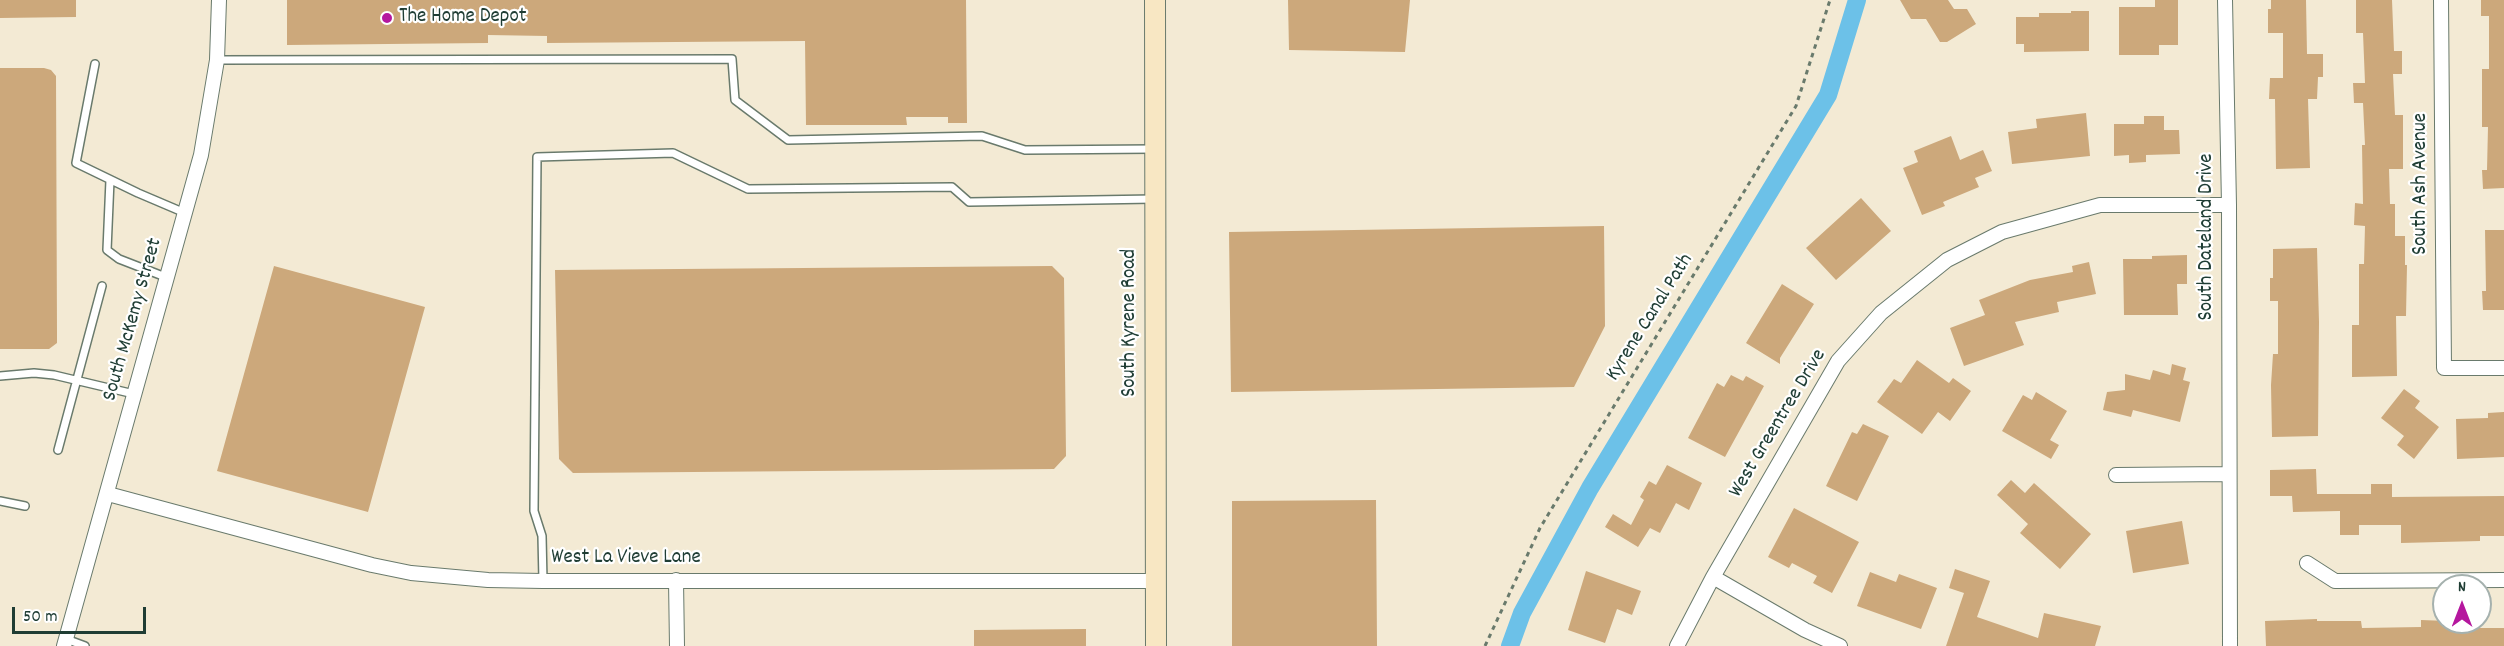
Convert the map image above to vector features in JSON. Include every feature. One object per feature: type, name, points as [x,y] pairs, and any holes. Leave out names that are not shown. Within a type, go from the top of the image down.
[{"type":"main road","name":"South Kyrene Road","points":[[1155,0],[1156,646]]},
{"type":"street","name":"South McKemy Street","points":[[65,643],[201,155],[217,60],[219,0]]},
{"type":"street","name":"South Dateland Drive","points":[[2225,0],[2229,205],[2230,646]]},
{"type":"street","name":"South Ash Avenue","points":[[2442,0],[2444,368],[2504,368]]},
{"type":"street","name":"West Greentree Drive","points":[[1677,646],[1713,577],[1838,361],[1881,313],[1947,260],[2002,232],[2100,205],[2229,205]]},
{"type":"street","points":[[2116,475],[2228,474]]},
{"type":"street","name":"West La Vieve Lane","points":[[108,494],[392,569],[444,576],[543,581],[1155,580]]},
{"type":"street","points":[[2307,563],[2335,581],[2504,580]]},
{"type":"street","points":[[1713,577],[1804,630],[1840,646]]},
{"type":"street","points":[[676,580],[677,646]]},
{"type":"lane","points":[[217,60],[732,58],[735,100],[788,140],[982,136],[1025,150],[1154,149]]},
{"type":"lane","points":[[95,64],[76,163],[185,213]]},
{"type":"lane","points":[[543,581],[543,536],[534,511],[537,157],[673,153],[748,189],[952,187],[969,202],[1154,199]]},
{"type":"lane","points":[[110,180],[107,250],[119,260],[168,278]]},
{"type":"lane","points":[[58,450],[102,286]]},
{"type":"lane","points":[[0,376],[34,373],[77,380],[134,394]]},
{"type":"lane","points":[[0,501],[25,506]]},
{"type":"lane","points":[[65,643],[85,646]]},
{"type":"path","name":"Kyrene Canal Path","points":[[1485,646],[1540,528],[1796,106],[1830,0]]},
{"type":"building","points":[[0,0],[76,0],[76,17],[0,18]]},
{"type":"building","points":[[287,0],[966,0],[967,123],[948,123],[948,117],[906,117],[907,125],[806,125],[805,41],[547,43],[547,36],[488,35],[488,43],[287,45]]},
{"type":"building","points":[[1288,0],[1410,0],[1405,52],[1289,50]]},
{"type":"building","points":[[1900,0],[1948,0],[1954,9],[1967,9],[1976,24],[1947,42],[1940,42],[1926,19],[1911,19]]},
{"type":"building","points":[[2155,0],[2178,0],[2178,45],[2159,45],[2159,55],[2119,55],[2119,7],[2155,7]]},
{"type":"building","points":[[2271,0],[2306,0],[2307,54],[2323,54],[2323,77],[2318,77],[2317,99],[2308,99],[2310,168],[2276,169],[2275,99],[2269,99],[2270,78],[2283,78],[2283,33],[2268,33],[2268,9],[2271,9]]},
{"type":"building","points":[[2356,0],[2392,0],[2394,51],[2402,51],[2402,74],[2393,74],[2395,115],[2403,115],[2403,169],[2389,169],[2390,204],[2395,204],[2395,236],[2405,236],[2405,265],[2407,265],[2406,316],[2396,316],[2397,376],[2352,377],[2352,325],[2359,325],[2359,264],[2364,264],[2365,226],[2354,225],[2355,203],[2363,204],[2362,145],[2365,145],[2363,103],[2354,103],[2353,83],[2365,83],[2363,33],[2356,33]]},
{"type":"building","points":[[2481,0],[2504,0],[2504,188],[2483,189],[2482,170],[2487,170],[2488,127],[2482,127],[2482,69],[2489,69],[2489,16],[2481,16]]},
{"type":"building","points":[[2071,11],[2089,11],[2089,51],[2024,52],[2024,44],[2016,44],[2016,17],[2039,17],[2039,13],[2071,13]]},
{"type":"building","points":[[0,68],[44,68],[51,70],[56,76],[57,343],[49,349],[0,349]]},
{"type":"building","points":[[2086,113],[2090,156],[2012,164],[2008,132],[2037,128],[2036,119]]},
{"type":"building","points":[[2144,116],[2164,116],[2164,130],[2179,130],[2180,154],[2146,155],[2146,162],[2129,163],[2129,155],[2114,156],[2114,124],[2144,124]]},
{"type":"building","points":[[1951,136],[1960,160],[1983,150],[1992,171],[1975,178],[1979,187],[1943,202],[1945,206],[1922,215],[1903,168],[1918,162],[1914,151]]},
{"type":"building","points":[[1861,198],[1891,231],[1836,280],[1806,248]]},
{"type":"building","points":[[1604,226],[1605,326],[1574,387],[1231,392],[1229,232]]},
{"type":"building","points":[[2485,230],[2504,230],[2504,310],[2483,310],[2482,291],[2486,291]]},
{"type":"building","points":[[2317,248],[2318,436],[2272,437],[2273,354],[2278,354],[2278,301],[2270,301],[2273,249]]},
{"type":"building","points":[[2187,255],[2187,284],[2177,284],[2178,315],[2124,315],[2123,259],[2152,259],[2152,256]]},
{"type":"building","points":[[2089,262],[2096,294],[2057,302],[2059,312],[2015,322],[2024,345],[1964,366],[1950,328],[1985,315],[1979,300],[2030,280],[2073,272],[2072,266]]},
{"type":"building","points":[[274,266],[425,307],[368,512],[217,471]]},
{"type":"building","points":[[1052,266],[1064,278],[1066,456],[1054,469],[573,473],[559,459],[555,270]]},
{"type":"building","points":[[1782,284],[1814,304],[1780,358],[1780,364],[1746,343]]},
{"type":"building","points":[[1917,360],[1949,383],[1953,378],[1971,391],[1950,421],[1938,412],[1922,434],[1877,402],[1894,379],[1901,383]]},
{"type":"building","points":[[2172,364],[2186,368],[2183,380],[2190,382],[2180,422],[2133,410],[2131,417],[2103,410],[2107,392],[2125,390],[2125,374],[2150,380],[2153,370],[2170,375]]},
{"type":"building","points":[[1731,375],[1743,381],[1746,376],[1764,386],[1725,457],[1688,438],[1717,383],[1724,387]]},
{"type":"building","points":[[2404,389],[2420,401],[2415,408],[2439,427],[2414,459],[2397,445],[2404,436],[2381,418]]},
{"type":"building","points":[[2036,392],[2067,411],[2050,440],[2059,445],[2051,459],[2002,431],[2023,395],[2032,400]]},
{"type":"building","points":[[2504,412],[2504,457],[2457,459],[2456,419],[2488,418],[2488,413]]},
{"type":"building","points":[[1863,424],[1889,436],[1857,501],[1826,486],[1852,432],[1857,434]]},
{"type":"building","points":[[1667,465],[1702,483],[1689,510],[1676,503],[1660,533],[1650,528],[1638,547],[1605,527],[1613,514],[1631,525],[1644,500],[1640,497],[1649,481],[1656,485]]},
{"type":"building","points":[[2316,469],[2317,494],[2371,494],[2371,484],[2392,484],[2392,497],[2504,496],[2504,536],[2480,536],[2480,541],[2401,543],[2401,525],[2359,525],[2359,535],[2340,535],[2340,511],[2293,512],[2292,496],[2270,496],[2270,470]]},
{"type":"building","points":[[2011,480],[2025,493],[2034,483],[2091,534],[2060,569],[2020,533],[2028,524],[1997,495]]},
{"type":"building","points":[[1376,500],[1377,646],[1232,646],[1232,501]]},
{"type":"building","points":[[1794,508],[1859,542],[1832,593],[1813,583],[1817,576],[1792,563],[1789,568],[1768,557]]},
{"type":"building","points":[[2182,521],[2189,564],[2133,573],[2126,531]]},
{"type":"building","points":[[1955,569],[1990,581],[1977,617],[2038,638],[2044,613],[2101,626],[2095,646],[1946,646],[1964,593],[1949,588]]},
{"type":"building","points":[[1586,571],[1641,591],[1632,615],[1617,609],[1605,643],[1568,630]]},
{"type":"building","points":[[1870,572],[1896,582],[1899,574],[1937,588],[1921,629],[1857,606]]},
{"type":"building","points":[[2317,619],[2317,621],[2361,621],[2362,628],[2421,627],[2421,620],[2432,620],[2432,634],[2492,634],[2492,628],[2504,628],[2504,646],[2266,646],[2265,621]]},
{"type":"building","points":[[1086,629],[1086,646],[974,646],[974,630]]},
{"type":"waterway","points":[[1510,646],[1522,613],[1590,488],[1828,95],[1857,0]]},
{"type":"place","name":"The Home Depot","points":[[387,18]]}]
